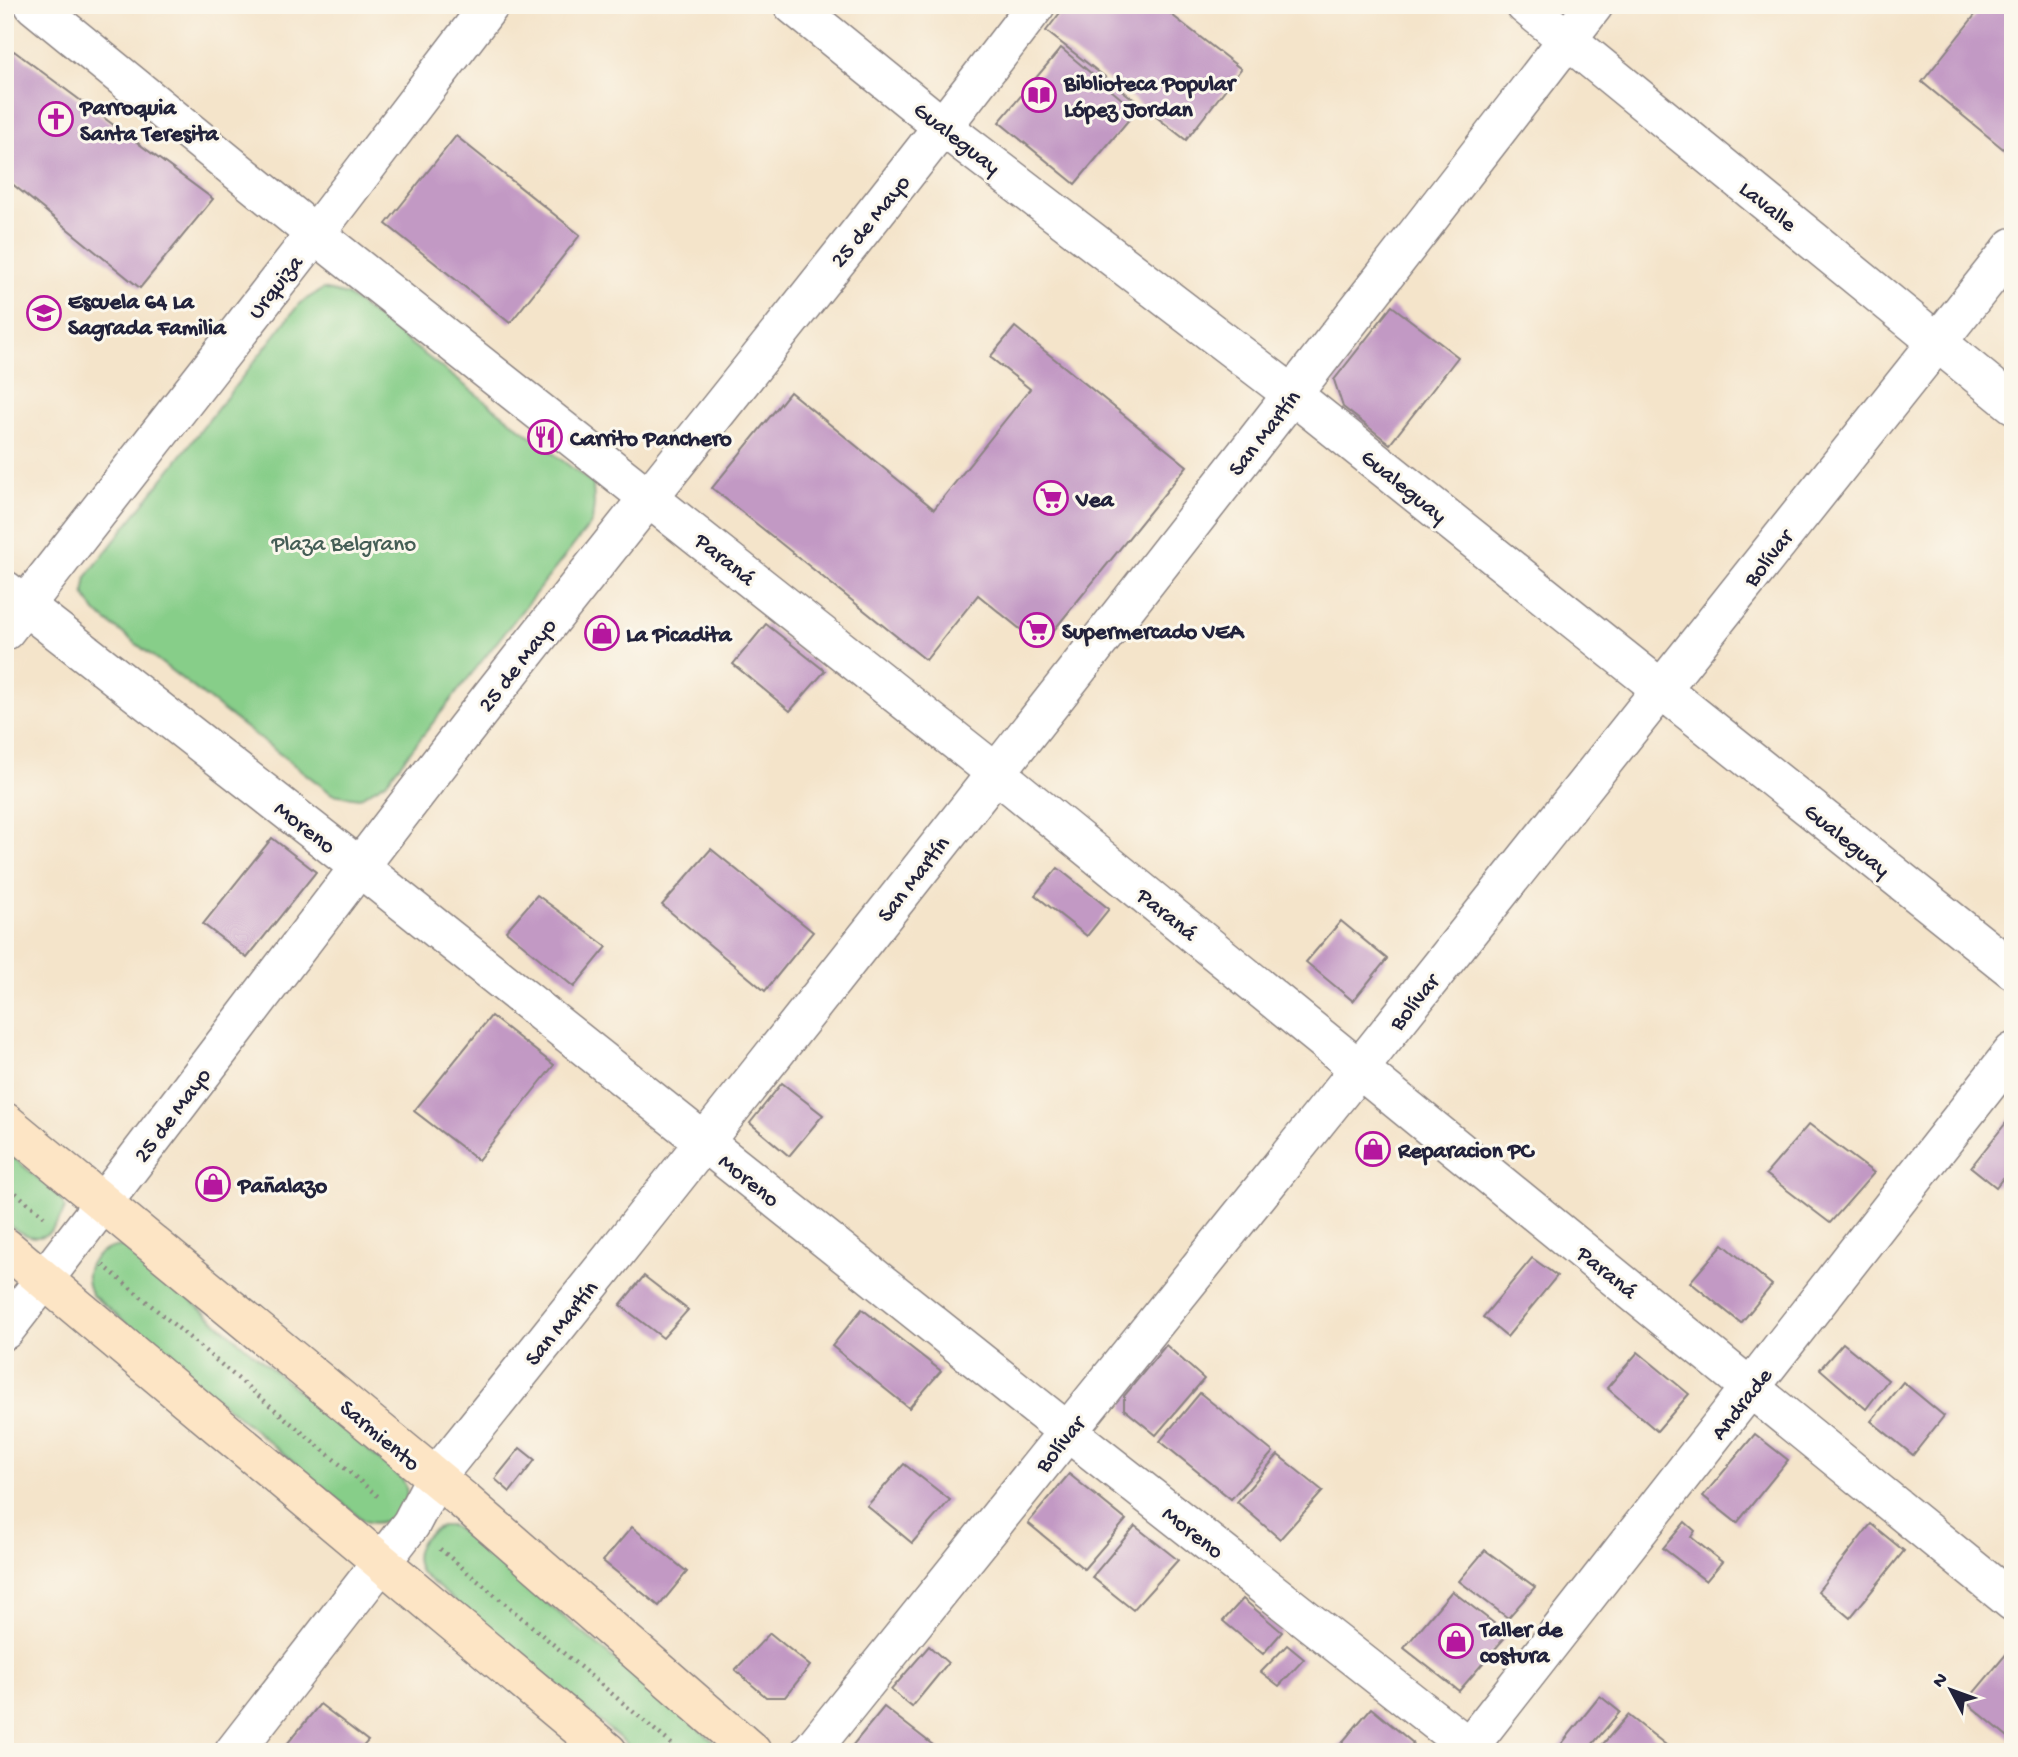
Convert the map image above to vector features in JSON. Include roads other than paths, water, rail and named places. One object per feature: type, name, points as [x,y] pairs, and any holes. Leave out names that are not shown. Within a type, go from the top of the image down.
[{"type":"main road","name":"Sarmiento","points":[[5,1122],[435,1478],[752,1752]]},
{"type":"main road","points":[[5,1247],[608,1752]]},
{"type":"street","name":"Paraná","points":[[34,5],[315,234],[995,772],[2013,1602]]},
{"type":"street","name":"Urquiza","points":[[12,609],[315,234],[489,5]]},
{"type":"street","name":"Gualeguay","points":[[793,5],[943,127],[1293,395],[2013,970]]},
{"type":"street","name":"25 de Mayo","points":[[5,1330],[104,1204],[358,866],[648,496],[943,127],[1035,5]]},
{"type":"street","name":"Lavalle","points":[[1525,5],[2013,404]]},
{"type":"street","name":"San Martín","points":[[234,1752],[411,1524],[435,1478],[705,1143],[1293,395],[1594,5]]},
{"type":"street","name":"Bolívar","points":[[810,1752],[1662,690],[2013,247]]},
{"type":"street","name":"Moreno","points":[[12,609],[358,866],[1470,1750]]},
{"type":"street","name":"Andrade","points":[[1470,1750],[2013,1052]]},
{"type":"place","name":"Biblioteca Popular López Jordan","points":[[1039,95]]},
{"type":"place","name":"Parroquia Santa Teresita","points":[[56,119]]},
{"type":"place","name":"Escuela 64 La Sagrada Familia","points":[[44,313]]},
{"type":"place","name":"Carrito Panchero","points":[[545,437]]},
{"type":"place","name":"Vea","points":[[1051,498]]},
{"type":"place","name":"Supermercado VEA","points":[[1037,630]]},
{"type":"place","name":"La Picadita","points":[[602,633]]},
{"type":"place","name":"Reparacion PC","points":[[1373,1149]]},
{"type":"place","name":"Pañalazo","points":[[213,1184]]},
{"type":"place","name":"Taller de costura","points":[[1456,1641]]},
{"type":"park label","name":"Plaza Belgrano","points":[[344,542]]}]
